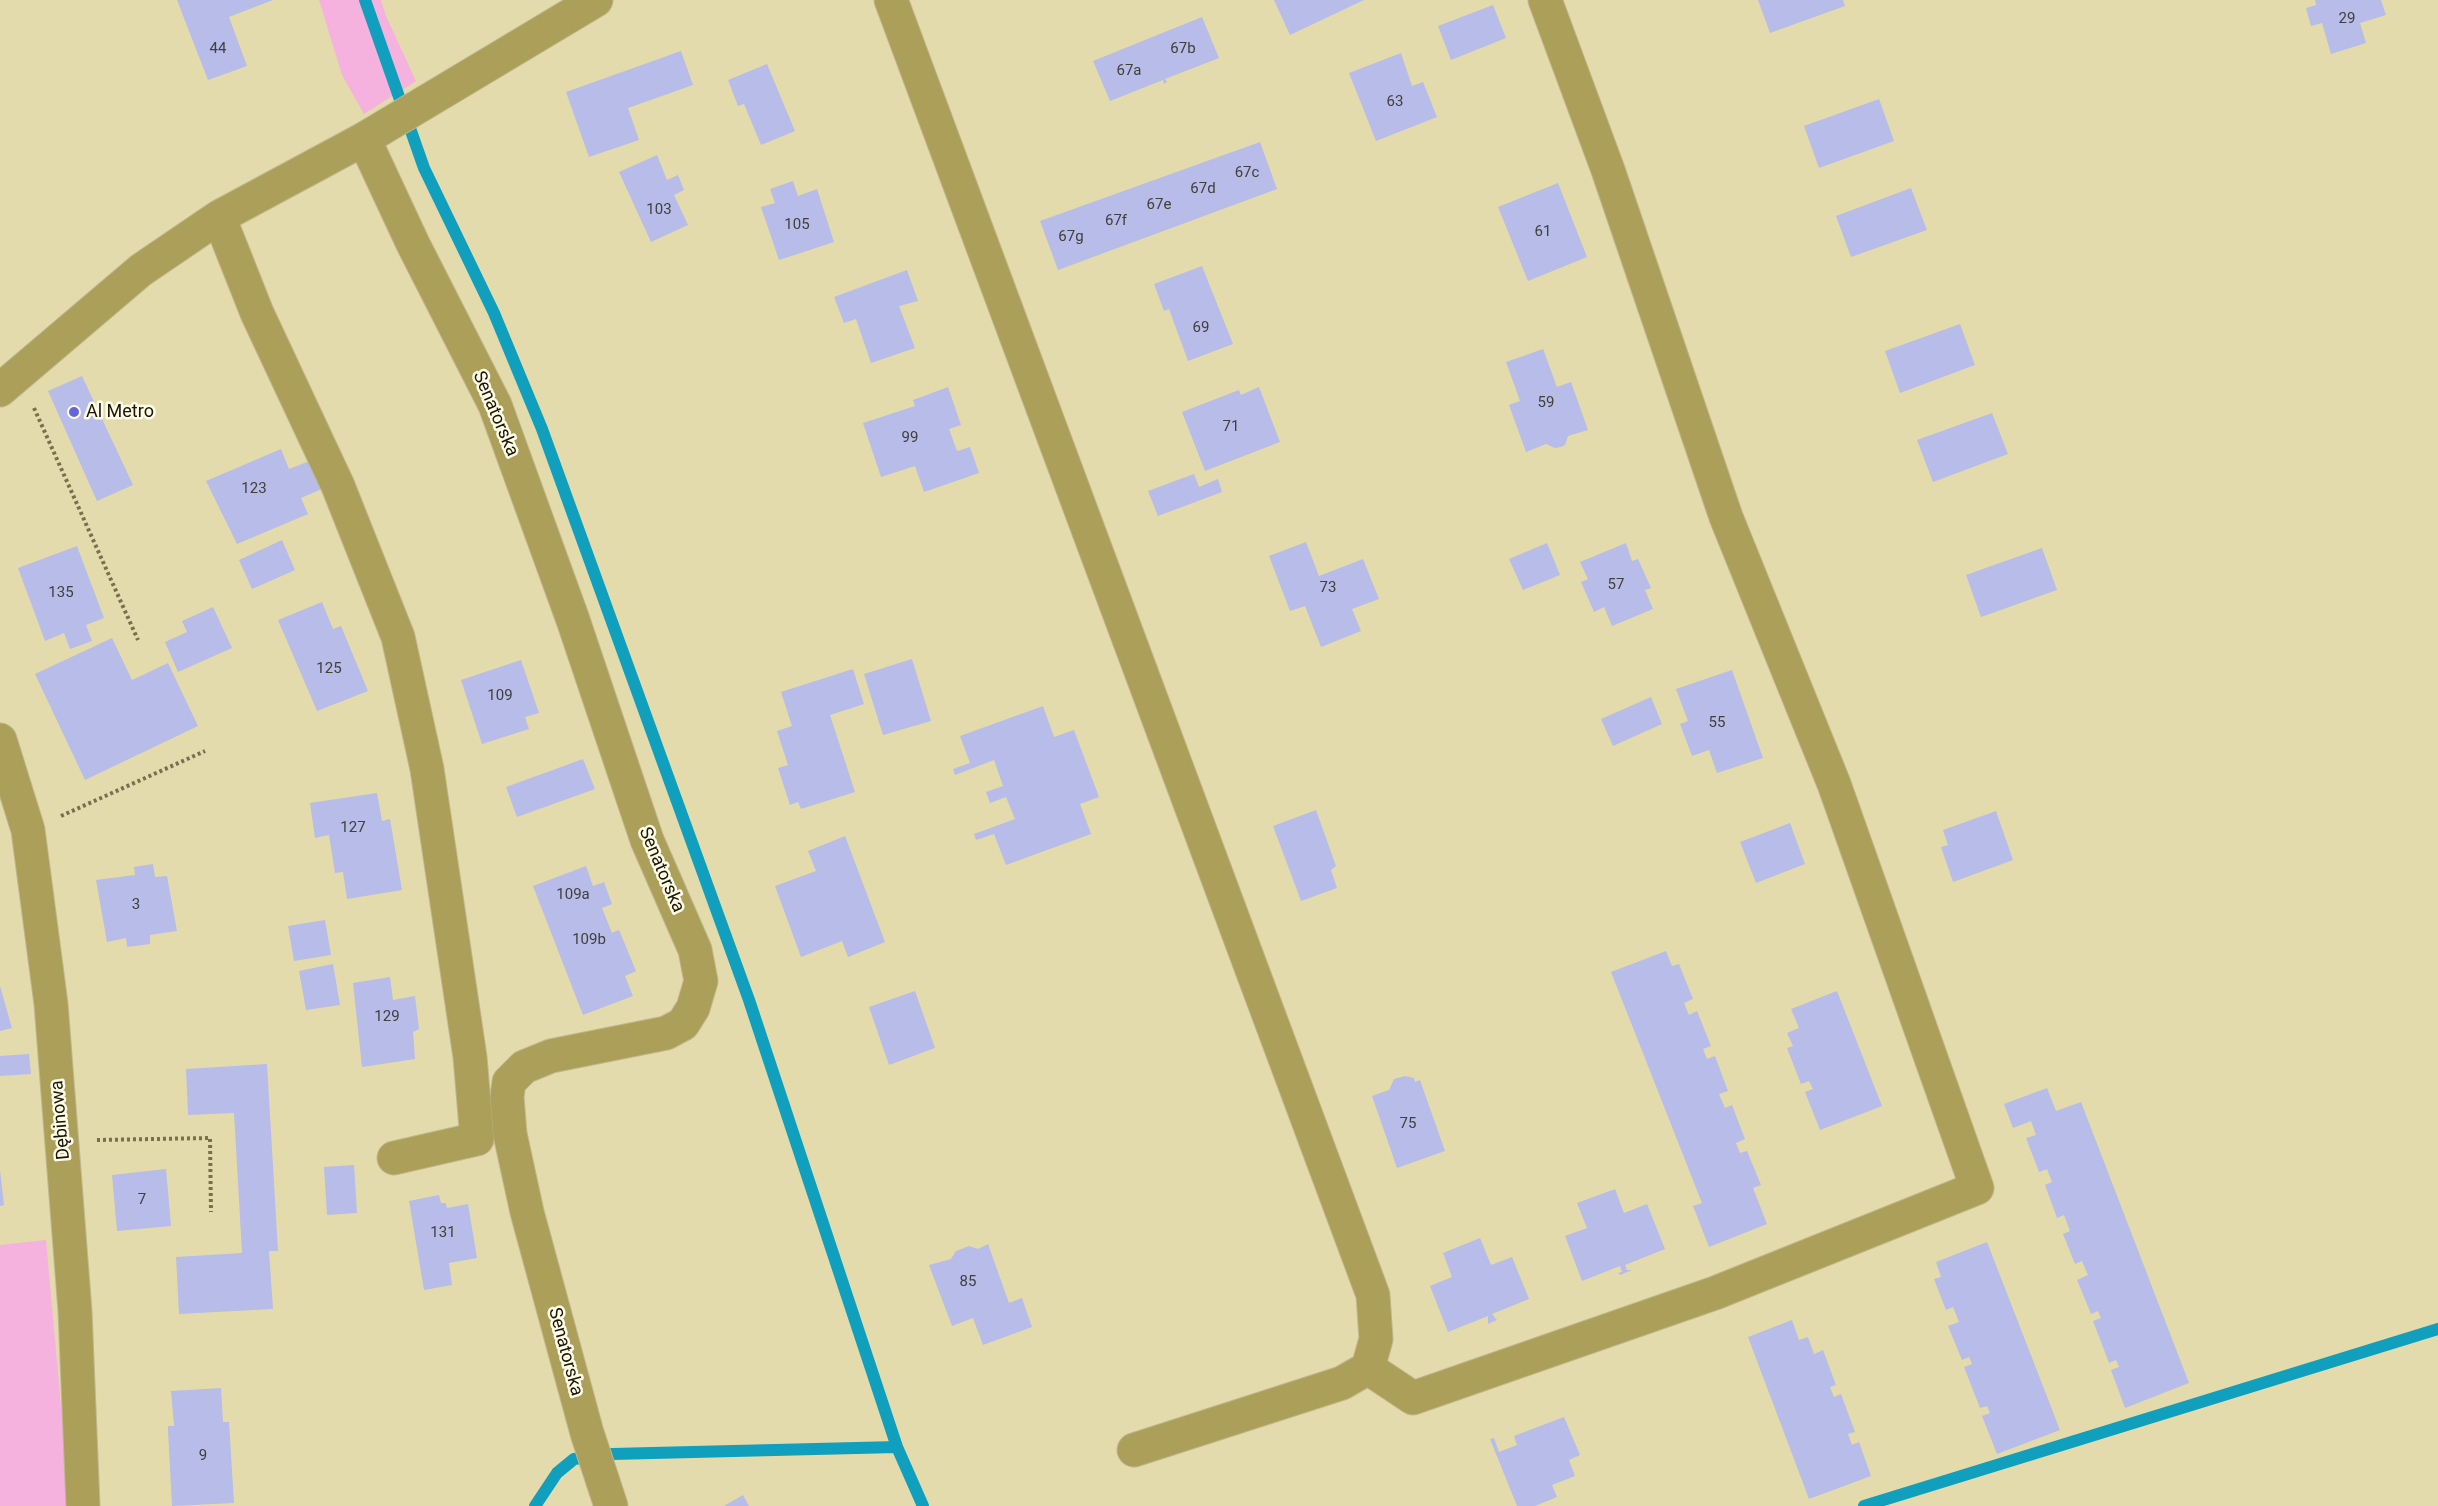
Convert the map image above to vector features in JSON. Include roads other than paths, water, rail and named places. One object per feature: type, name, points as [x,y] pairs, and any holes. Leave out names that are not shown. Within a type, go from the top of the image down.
[{"type":"street","points":[[9,381],[141,270],[219,217],[364,139],[596,0]]},
{"type":"street","points":[[891,0],[1373,1295],[1376,1339],[1368,1368],[1342,1383],[1134,1450]]},
{"type":"street","points":[[1368,1368],[1413,1398],[1715,1293],[1977,1188],[1834,784],[1726,517],[1608,170],[1545,0]]},
{"type":"street","name":"Senatorska","points":[[364,139],[413,244],[495,405],[573,620],[648,840],[695,950],[701,981],[693,1008],[683,1024],[666,1034],[551,1056],[524,1067],[509,1082],[507,1097],[510,1134],[527,1212],[587,1433],[607,1493]]},
{"type":"street","points":[[219,217],[257,313],[338,486],[398,637],[427,769],[470,1057],[477,1139],[394,1158]]},
{"type":"street","name":"Dębinowa","points":[[0,740],[28,831],[51,1004],[75,1311],[83,1506]]},
{"type":"waterway","points":[[365,0],[424,168],[494,313],[542,429],[749,1000],[897,1447],[923,1506]]},
{"type":"waterway","points":[[1864,1506],[2438,1329]]},
{"type":"waterway","points":[[535,1506],[557,1473],[574,1459],[612,1454],[897,1447]]},
{"type":"place","name":"Al Metro","points":[[74,412]]}]
